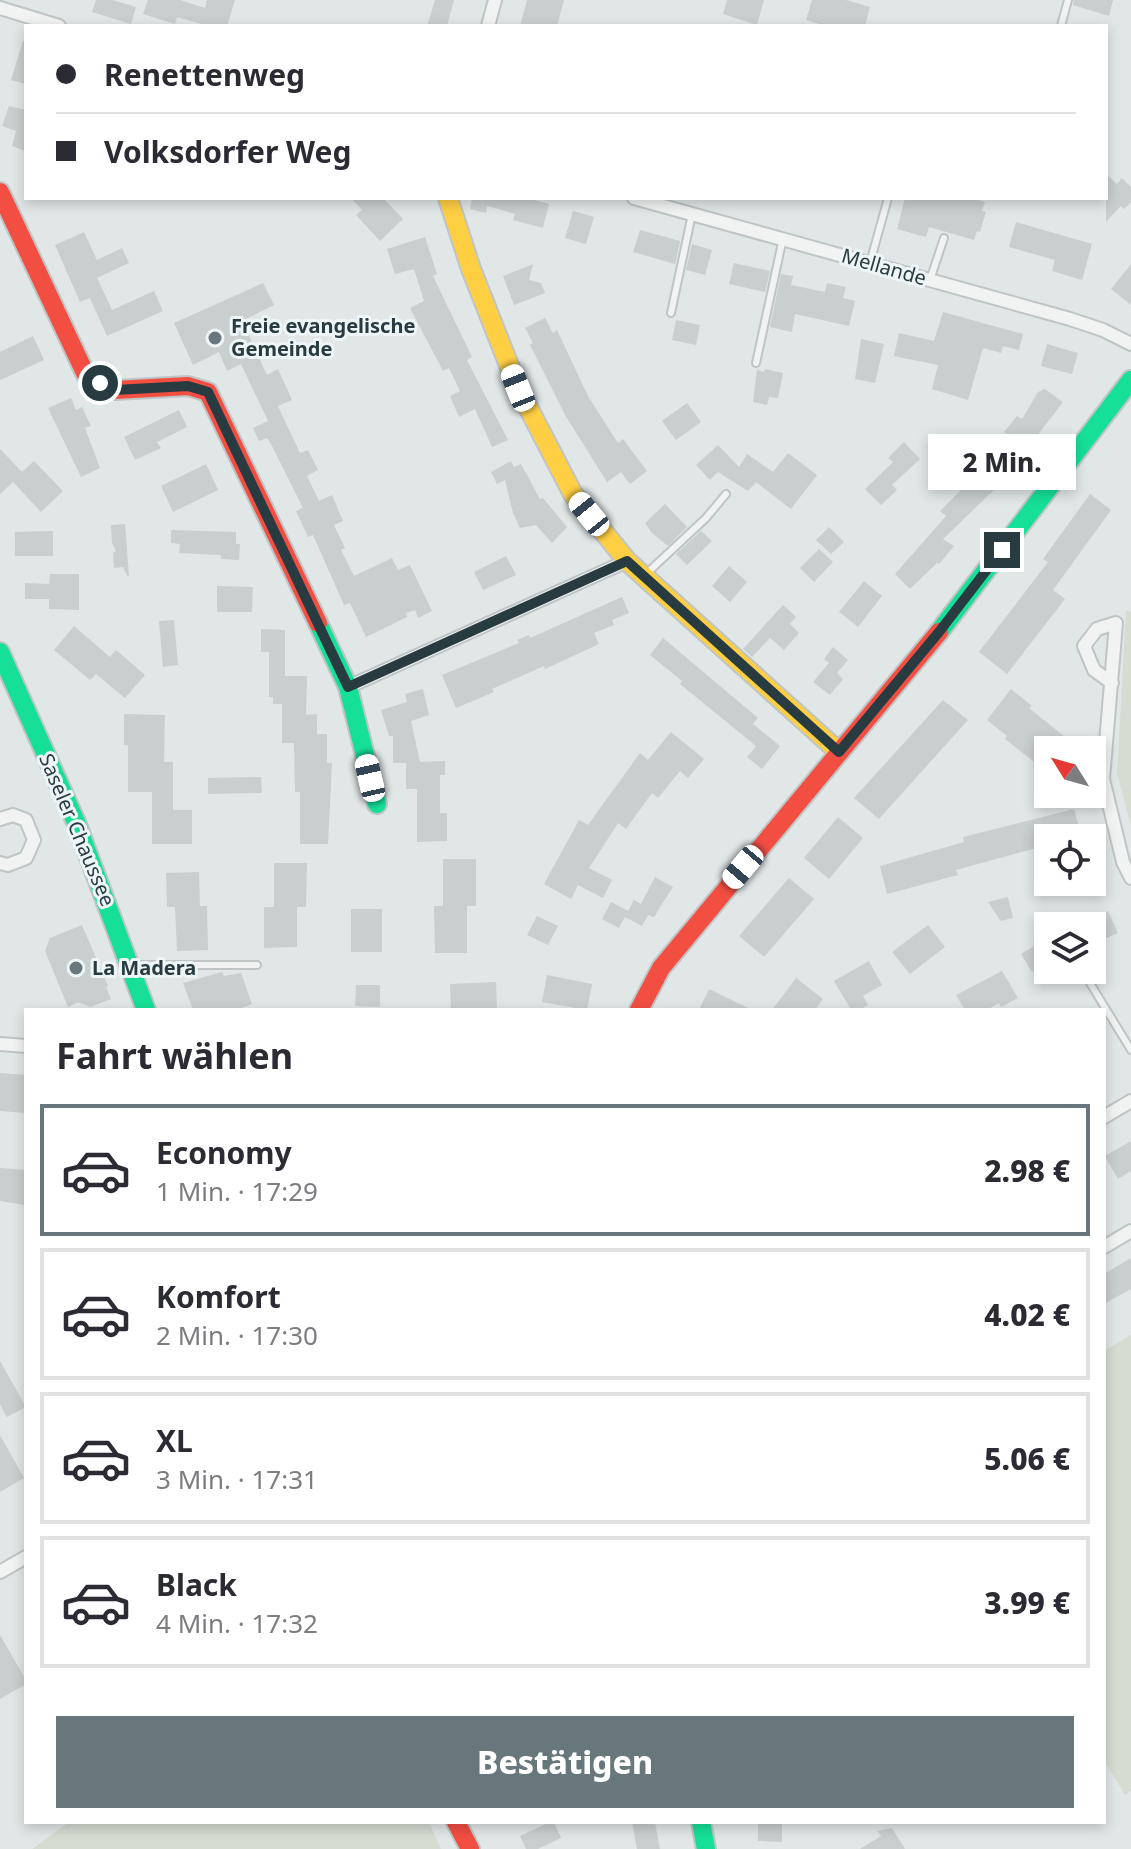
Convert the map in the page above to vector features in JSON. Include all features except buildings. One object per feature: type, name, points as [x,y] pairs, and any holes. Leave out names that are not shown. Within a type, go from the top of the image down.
[{"type":"street","points":[[489,24],[495,0]]},
{"type":"street","points":[[0,8],[52,24]]},
{"type":"street","points":[[0,192],[86,375],[115,390],[188,386],[208,392],[348,687],[377,804]]},
{"type":"street","points":[[449,200],[471,269],[518,388],[573,494],[627,561],[839,752]]},
{"type":"street","name":"Mellande","points":[[641,200],[1070,319],[1131,344]]},
{"type":"street","points":[[640,1008],[670,958],[939,632],[1131,380]]},
{"type":"street","points":[[348,687],[627,561]]},
{"type":"street","name":"Saseler Chaussee","points":[[0,652],[5,680],[76,822],[145,1008]]},
{"type":"street","points":[[1112,683],[1103,779],[1123,862],[1131,878]]},
{"type":"street","points":[[0,819],[13,815],[26,820],[34,840],[26,858],[8,865],[0,863]]},
{"type":"street","points":[[0,1044],[24,1046]]},
{"type":"street","points":[[1106,1116],[1131,1101]]},
{"type":"street","points":[[1106,1246],[1131,1231]]},
{"type":"street","points":[[0,1572],[24,1558]]},
{"type":"street","points":[[457,1824],[470,1849]]},
{"type":"street","points":[[701,1824],[706,1849]]},
{"type":"lane","points":[[1062,24],[1068,0]]},
{"type":"lane","points":[[870,263],[887,200]]},
{"type":"lane","points":[[671,313],[692,214]]},
{"type":"lane","points":[[756,363],[783,238]]},
{"type":"lane","points":[[930,280],[944,238]]},
{"type":"lane","points":[[644,576],[706,518],[726,494]]},
{"type":"lane","points":[[129,965],[257,965]]},
{"type":"lane","points":[[241,965],[249,972]]},
{"type":"lane","points":[[1091,984],[1105,1008]]},
{"type":"lane","points":[[1106,1009],[1131,1050]]},
{"type":"shaded area","points":[[1126,610],[1131,612],[1131,825],[1117,774]]},
{"type":"shaded area","points":[[1131,1335],[1131,1791],[1125,1795],[1106,1763],[1106,1350]]},
{"type":"shaded area","points":[[66,1824],[430,1824],[441,1849],[32,1849]]},
{"type":"traffic: fast","points":[[939,632],[1131,380]]},
{"type":"traffic: fast","points":[[318,623],[348,687],[377,804]]},
{"type":"traffic: fast","points":[[0,652],[76,822],[145,1008]]},
{"type":"traffic: fast","points":[[701,1824],[706,1849]]},
{"type":"traffic: slow","points":[[449,200],[471,269],[518,388],[573,494],[627,561],[839,752]]},
{"type":"traffic: jam","points":[[0,192],[86,375],[115,390],[188,386],[208,392],[318,623]]},
{"type":"traffic: jam","points":[[640,1008],[661,968],[939,632]]},
{"type":"traffic: jam","points":[[457,1824],[470,1849]]},
{"type":"place","name":"Freie evangelische Gemeinde","points":[[215,338]]},
{"type":"place","name":"La Madera","points":[[76,968]]},
{"type":"route","points":[[100,383],[115,390],[188,386],[208,392],[348,687],[627,561],[839,752],[939,632],[1002,550]]}]
